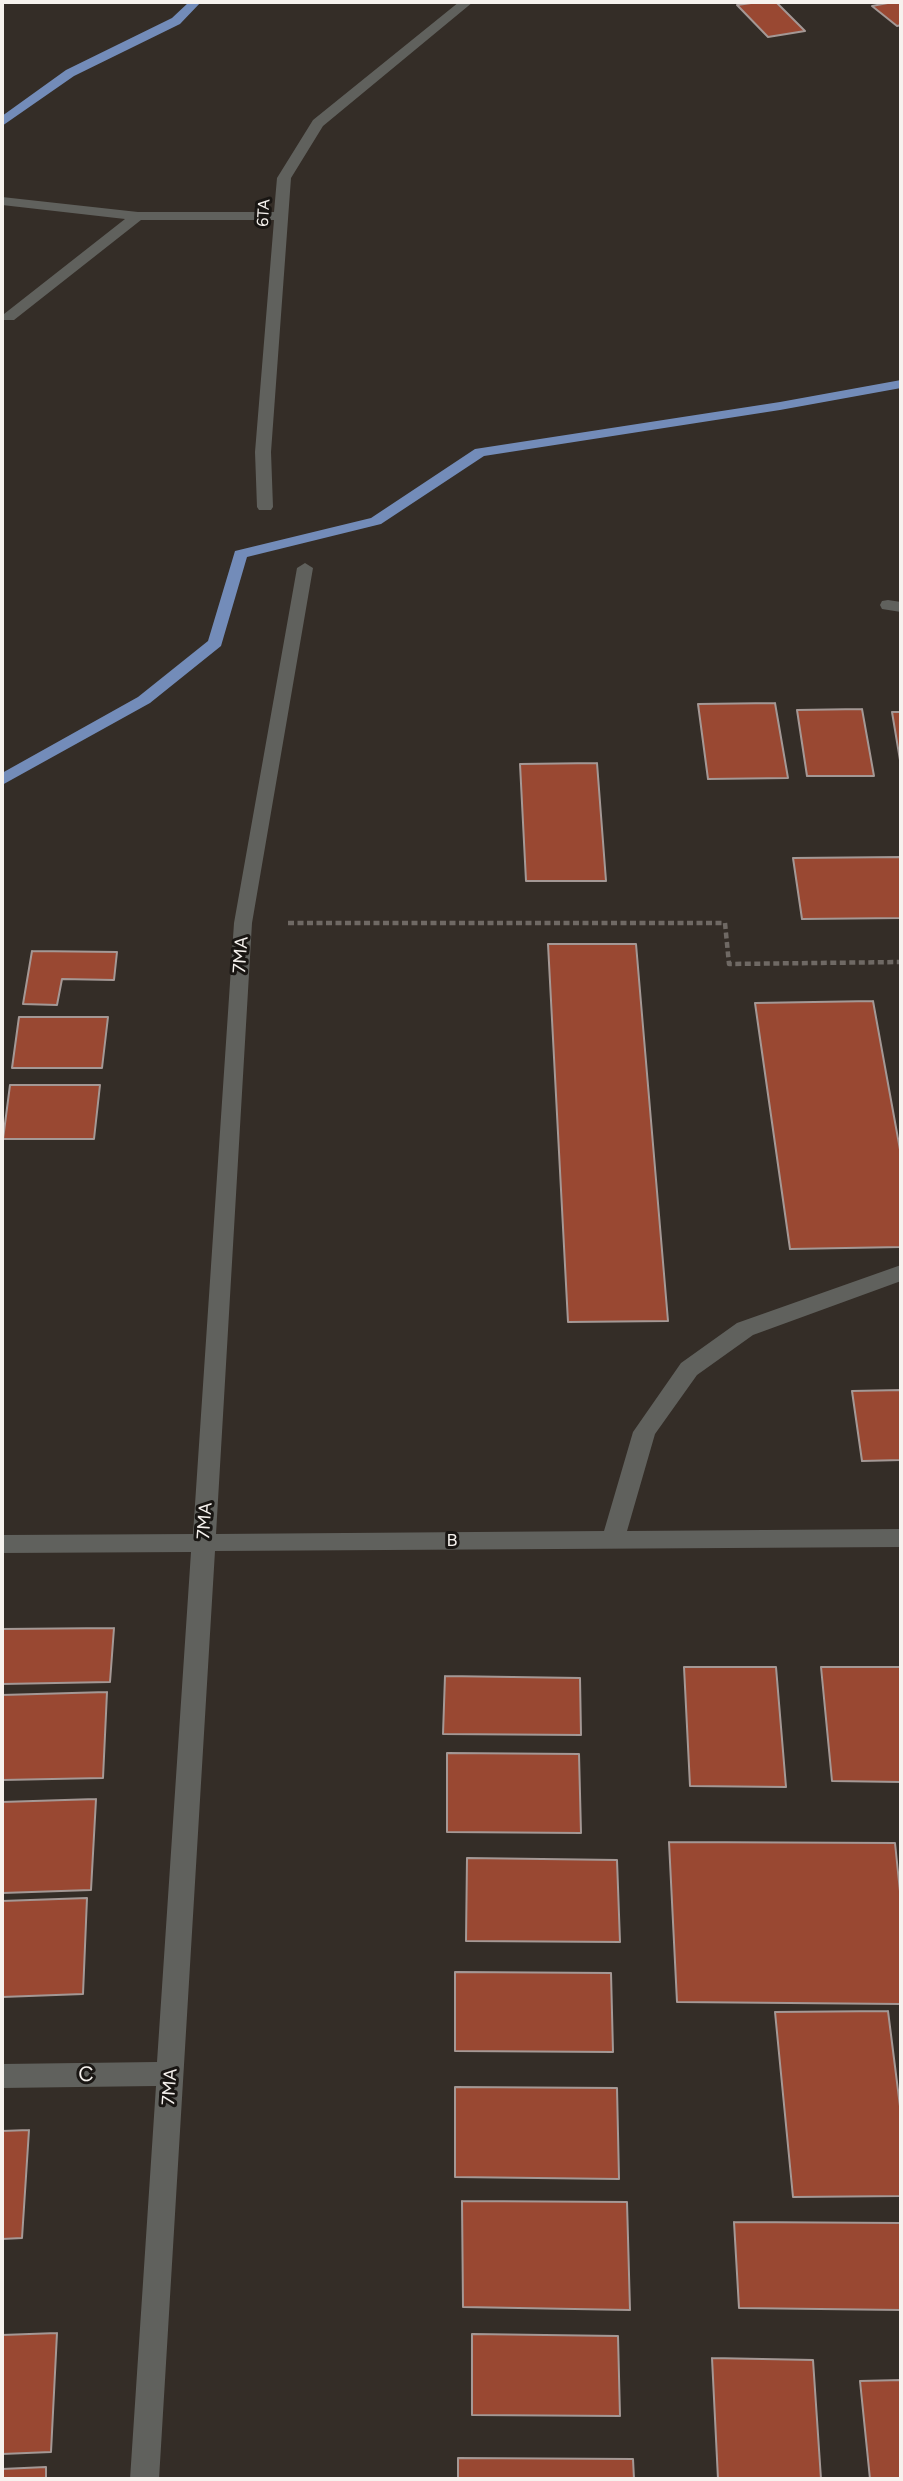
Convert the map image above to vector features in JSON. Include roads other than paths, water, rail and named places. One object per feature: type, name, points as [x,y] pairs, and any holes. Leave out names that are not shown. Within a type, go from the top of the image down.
[{"type":"street","name":"6TA","points":[[265,507],[263,453],[285,178],[318,123],[467,2]]},
{"type":"street","points":[[2,201],[138,216],[281,216]]},
{"type":"street","points":[[9,317],[138,216]]},
{"type":"street","name":"7MA","points":[[145,2479],[243,923],[305,568]]},
{"type":"street","points":[[613,1540],[644,1432],[689,1369],[745,1329],[901,1273]]},
{"type":"street","name":"B","points":[[2,1544],[901,1538]]},
{"type":"street","name":"C","points":[[2,2076],[170,2074]]},
{"type":"waterway","points":[[2,122],[70,73],[176,21],[195,2]]},
{"type":"waterway","points":[[2,780],[144,700],[215,643],[240,554],[376,521],[480,452],[780,406],[901,384]]}]
